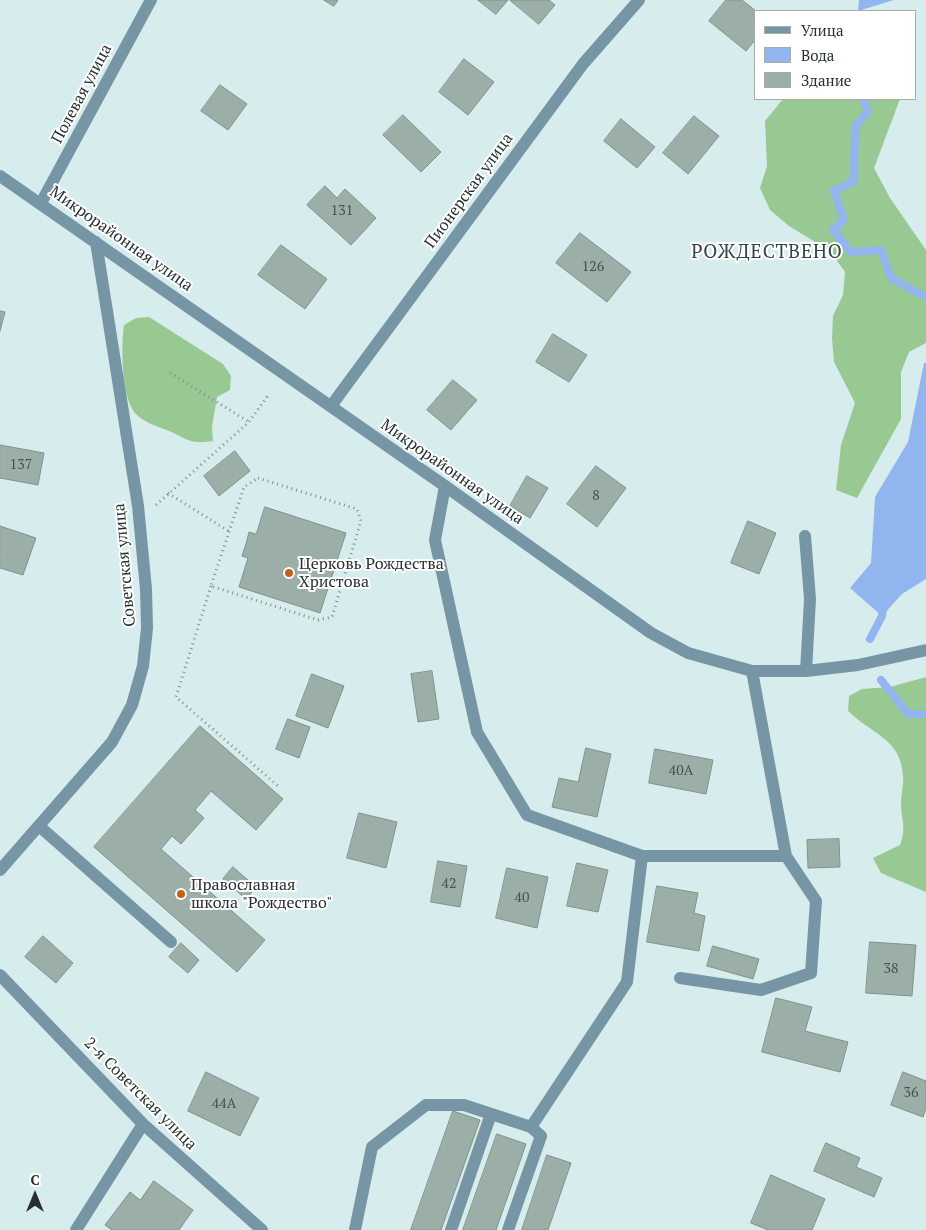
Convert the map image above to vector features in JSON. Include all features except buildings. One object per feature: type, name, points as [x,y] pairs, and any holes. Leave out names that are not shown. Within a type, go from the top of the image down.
[{"type":"street","name":"Полевая улица","points":[[41,202],[151,0]]},
{"type":"street","name":"Пионерская улица","points":[[331,406],[583,64],[640,0]]},
{"type":"street","name":"Микрорайонная улица","points":[[0,176],[41,202],[651,633],[688,653],[752,671],[806,671],[858,665],[926,650]]},
{"type":"street","name":"Советская улица","points":[[0,870],[112,742],[132,705],[143,666],[148,628],[138,506],[96,242]]},
{"type":"street","points":[[445,486],[434,540],[477,732],[527,815],[642,856],[786,856]]},
{"type":"street","points":[[805,536],[810,599],[806,671]]},
{"type":"street","points":[[680,978],[761,990],[811,973],[816,901],[786,856],[752,671]]},
{"type":"street","points":[[39,826],[171,942]]},
{"type":"street","points":[[531,1127],[627,982],[642,856]]},
{"type":"street","name":"2-я Советская улица","points":[[0,975],[142,1124],[262,1230]]},
{"type":"street","points":[[355,1230],[372,1146],[426,1105],[464,1105],[531,1127],[542,1136],[508,1230]]},
{"type":"street","points":[[451,1230],[491,1114]]},
{"type":"street","points":[[76,1230],[142,1124]]},
{"type":"path","points":[[170,373],[249,422]]},
{"type":"path","points":[[138,506],[156,505],[249,422],[269,394]]},
{"type":"path","points":[[211,586],[318,620],[332,617],[361,520],[356,509],[258,478],[244,487],[211,586],[176,697],[278,786]]},
{"type":"path","points":[[168,493],[230,532]]},
{"type":"green space","points":[[782,100],[900,100],[874,168],[890,198],[926,250],[926,343],[909,352],[901,372],[901,419],[857,498],[836,490],[841,445],[855,403],[834,362],[832,338],[833,316],[843,295],[845,272],[830,251],[789,226],[770,210],[760,188],[767,166],[765,121]]},
{"type":"green space","points":[[149,317],[223,364],[231,376],[230,390],[217,397],[212,427],[213,441],[193,442],[185,439],[142,419],[130,405],[123,371],[122,345],[124,325],[136,318]]},
{"type":"green space","points":[[926,677],[926,892],[881,873],[873,858],[900,845],[902,839],[901,803],[903,779],[901,763],[891,745],[848,711],[849,696],[862,689],[890,687]]},
{"type":"water","points":[[859,0],[894,0],[861,10],[858,10]]},
{"type":"water","points":[[924,363],[926,363],[926,579],[902,594],[882,616],[850,588],[871,563],[875,497],[908,442]]},
{"type":"waterway","points":[[863,100],[868,112],[855,126],[854,181],[834,191],[844,220],[833,230],[851,252],[881,250],[891,278],[926,297]]},
{"type":"waterway","points":[[870,639],[882,616],[883,607]]},
{"type":"waterway","points":[[881,680],[908,714],[926,714]]},
{"type":"place","name":"Церковь Рождества Христова","points":[[289,573]]},
{"type":"place","name":"Православная школа \"Рождество\"","points":[[181,894]]},
{"type":"district","name":"РОЖДЕСТВЕНО","points":[[767,253]]}]
